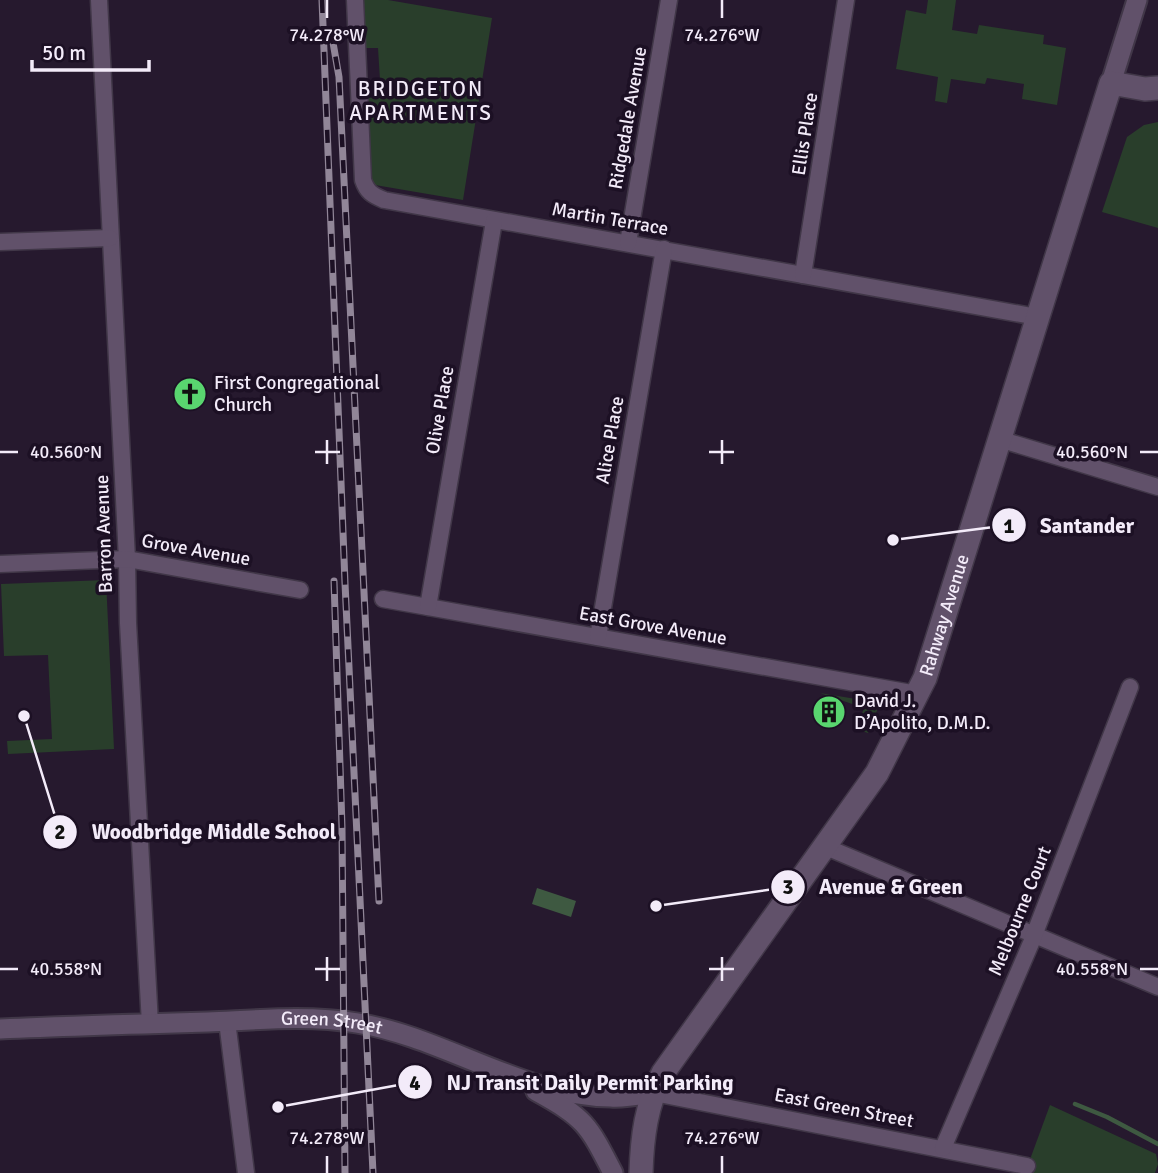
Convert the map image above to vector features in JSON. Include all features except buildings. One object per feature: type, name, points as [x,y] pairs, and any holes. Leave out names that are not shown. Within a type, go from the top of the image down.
[{"type":"main road","points":[[1111,83],[1145,89],[1158,88]]},
{"type":"main road","name":"Rahway Avenue","points":[[641,1173],[644,1131],[654,1093],[669,1065],[877,773],[925,678],[1111,83]]},
{"type":"street","name":"Barron Avenue","points":[[99,0],[150,1024]]},
{"type":"street","name":"Martin Terrace","points":[[355,0],[363,180],[366,190],[384,200],[1037,317]]},
{"type":"street","name":"Ridgedale Avenue","points":[[628,243],[669,0]]},
{"type":"street","name":"Ellis Place","points":[[803,275],[846,0]]},
{"type":"street","name":"Rahway Avenue","points":[[1111,83],[1137,0]]},
{"type":"street","name":"Olive Place","points":[[428,607],[494,221]]},
{"type":"street","points":[[0,242],[110,238]]},
{"type":"street","name":"Alice Place","points":[[598,637],[664,249]]},
{"type":"street","points":[[999,439],[1158,487]]},
{"type":"street","name":"Grove Avenue","points":[[0,564],[127,559],[300,590]]},
{"type":"street","name":"East Grove Avenue","points":[[383,599],[917,694]]},
{"type":"street","name":"Melbourne Court","points":[[943,1148],[1033,937],[1130,687]]},
{"type":"street","points":[[826,847],[1033,937],[1158,987]]},
{"type":"street","name":"Green Street","points":[[0,1029],[317,1019],[368,1025],[427,1042],[498,1071],[549,1087],[612,1098],[654,1093]]},
{"type":"street","points":[[228,1021],[246,1173]]},
{"type":"street","points":[[498,1071],[580,1118],[592,1133],[613,1173]]},
{"type":"street","name":"East Green Street","points":[[654,1093],[1027,1166]]},
{"type":"shaded area","points":[[363,0],[388,0],[492,18],[463,200],[375,185],[371,182],[368,98],[381,96],[378,48],[365,48]]},
{"type":"shaded area","points":[[928,0],[956,0],[952,30],[977,34],[979,25],[1044,35],[1043,44],[1066,48],[1057,105],[1022,99],[1024,84],[987,78],[985,84],[951,79],[947,103],[935,101],[938,77],[896,69],[906,10],[926,14]]},
{"type":"shaded area","points":[[1158,122],[1158,228],[1102,212],[1127,137],[1144,125]]},
{"type":"shaded area","points":[[106,580],[114,749],[8,754],[7,741],[52,739],[48,655],[4,656],[1,584]]},
{"type":"shaded area","points":[[820,693],[880,703],[868,733],[856,729],[864,708]]},
{"type":"shaded area","points":[[537,888],[576,901],[571,917],[532,904]]},
{"type":"shaded area","points":[[1050,1105],[1156,1154],[1158,1164],[1155,1173],[1025,1173]]},
{"type":"waterway","points":[[1075,1104],[1107,1117],[1158,1144]]},
{"type":"railway","points":[[322,0],[345,583],[373,1173]]},
{"type":"railway","points":[[331,31],[339,77],[379,901]]},
{"type":"railway","points":[[334,581],[342,827],[345,1173]]},
{"type":"place","name":"First Congregational Church","points":[[190,394]]},
{"type":"place","name":"Santander","points":[[893,540]]},
{"type":"place","name":"David J. D’Apolito, D.M.D.","points":[[829,712]]},
{"type":"place","name":"Woodbridge Middle School","points":[[24,716]]},
{"type":"place","name":"Avenue & Green","points":[[656,906]]},
{"type":"place","name":"NJ Transit Daily Permit Parking","points":[[278,1107]]},
{"type":"district","name":"BRIDGETON APARTMENTS","points":[[421,101]]}]
